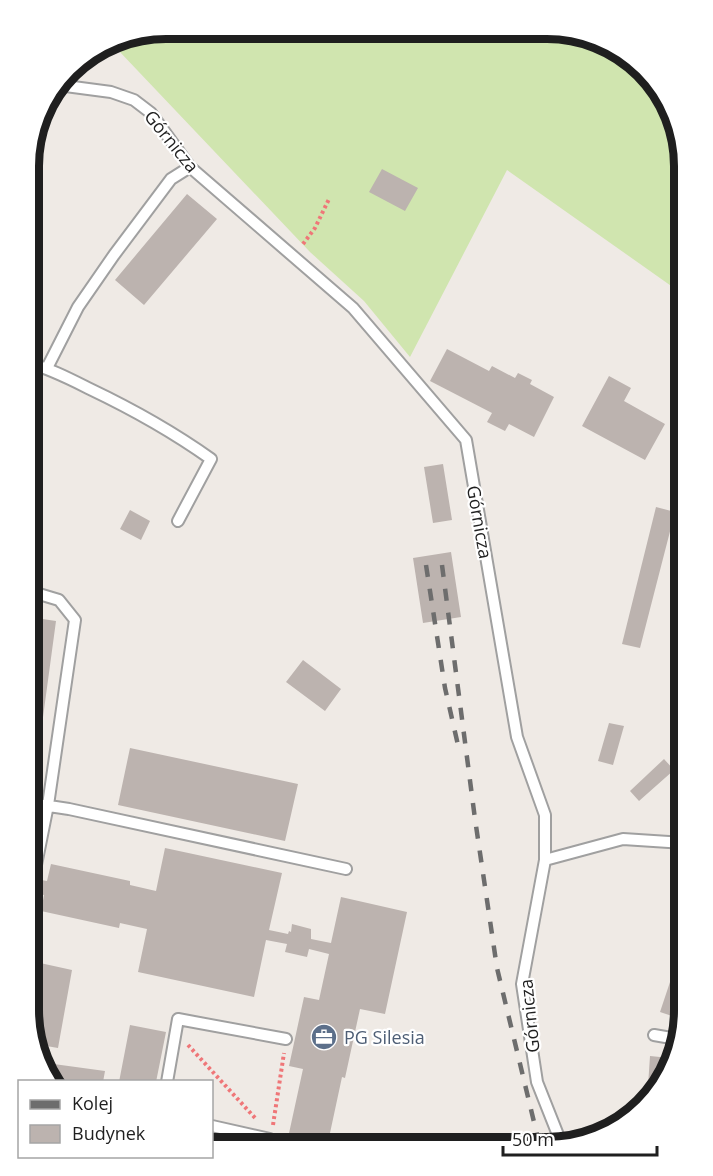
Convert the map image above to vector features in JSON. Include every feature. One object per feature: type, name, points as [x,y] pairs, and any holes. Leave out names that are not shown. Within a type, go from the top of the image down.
[{"type":"lane","name":"Górnicza","points":[[67,87],[111,93],[134,100],[152,113],[190,167],[353,308],[466,440],[517,737],[545,815],[545,860],[522,984],[537,1082],[559,1137]]},
{"type":"lane","points":[[47,368],[78,307],[114,255],[171,180],[190,167]]},
{"type":"lane","points":[[39,366],[123,404],[211,459],[178,521]]},
{"type":"lane","points":[[39,594],[59,600],[75,620],[48,805],[39,850]]},
{"type":"lane","points":[[39,804],[346,869]]},
{"type":"lane","points":[[545,860],[623,839],[674,842]]},
{"type":"lane","points":[[167,1080],[178,1019],[286,1039]]},
{"type":"lane","points":[[654,1035],[671,1038]]},
{"type":"lane","points":[[213,1126],[261,1137]]},
{"type":"path","points":[[293,257],[315,228],[329,199]]},
{"type":"path","points":[[178,1019],[189,1047],[256,1120],[269,1137]]},
{"type":"path","points":[[270,1137],[286,1039]]},
{"type":"green space","points":[[166,39],[547,39],[580,43],[596,49],[624,65],[637,76],[657,103],[670,133],[674,166],[674,288],[507,170],[410,357],[364,301],[310,252],[119,51],[114,50],[133,43]]},
{"type":"building","points":[[382,169],[418,188],[405,211],[369,192]]},
{"type":"building","points":[[187,194],[217,219],[144,305],[115,280]]},
{"type":"building","points":[[447,349],[489,371],[492,366],[515,378],[518,373],[532,380],[530,384],[554,397],[534,437],[509,424],[505,431],[487,422],[492,413],[430,381]]},
{"type":"building","points":[[609,376],[631,388],[624,401],[665,424],[645,460],[582,426]]},
{"type":"building","points":[[443,464],[452,520],[433,523],[424,467]]},
{"type":"building","points":[[656,507],[674,512],[640,648],[622,644]]},
{"type":"building","points":[[130,510],[150,521],[141,540],[120,529]]},
{"type":"building","points":[[451,552],[461,617],[423,623],[413,558]]},
{"type":"building","points":[[39,618],[56,621],[39,747]]},
{"type":"building","points":[[303,660],[341,689],[325,711],[286,682]]},
{"type":"building","points":[[609,723],[624,726],[613,765],[598,761]]},
{"type":"building","points":[[130,748],[298,784],[285,841],[118,805]]},
{"type":"building","points":[[664,759],[674,770],[639,801],[630,791]]},
{"type":"building","points":[[165,848],[282,873],[269,930],[288,934],[289,931],[291,932],[292,924],[311,929],[311,939],[331,943],[341,897],[407,912],[385,1014],[360,1009],[329,1137],[288,1137],[303,1069],[289,1066],[304,997],[319,1000],[329,954],[309,949],[307,957],[285,952],[287,944],[266,940],[254,997],[138,972],[147,929],[120,923],[119,928],[41,911],[44,895],[39,894],[39,880],[47,881],[51,864],[130,881],[130,885],[156,891]]},
{"type":"building","points":[[39,963],[72,970],[58,1048],[44,1046],[41,1035]]},
{"type":"building","points":[[674,970],[674,1017],[660,1012]]},
{"type":"building","points":[[130,1025],[166,1032],[156,1080],[119,1080]]},
{"type":"building","points":[[650,1056],[665,1057],[657,1074],[648,1087]]},
{"type":"building","points":[[51,1064],[105,1071],[103,1080],[60,1080]]},
{"type":"railway","points":[[426,565],[445,688],[458,745]]},
{"type":"railway","points":[[442,565],[497,968],[538,1137]]},
{"type":"place","name":"PG Silesia","points":[[324,1037]]}]
